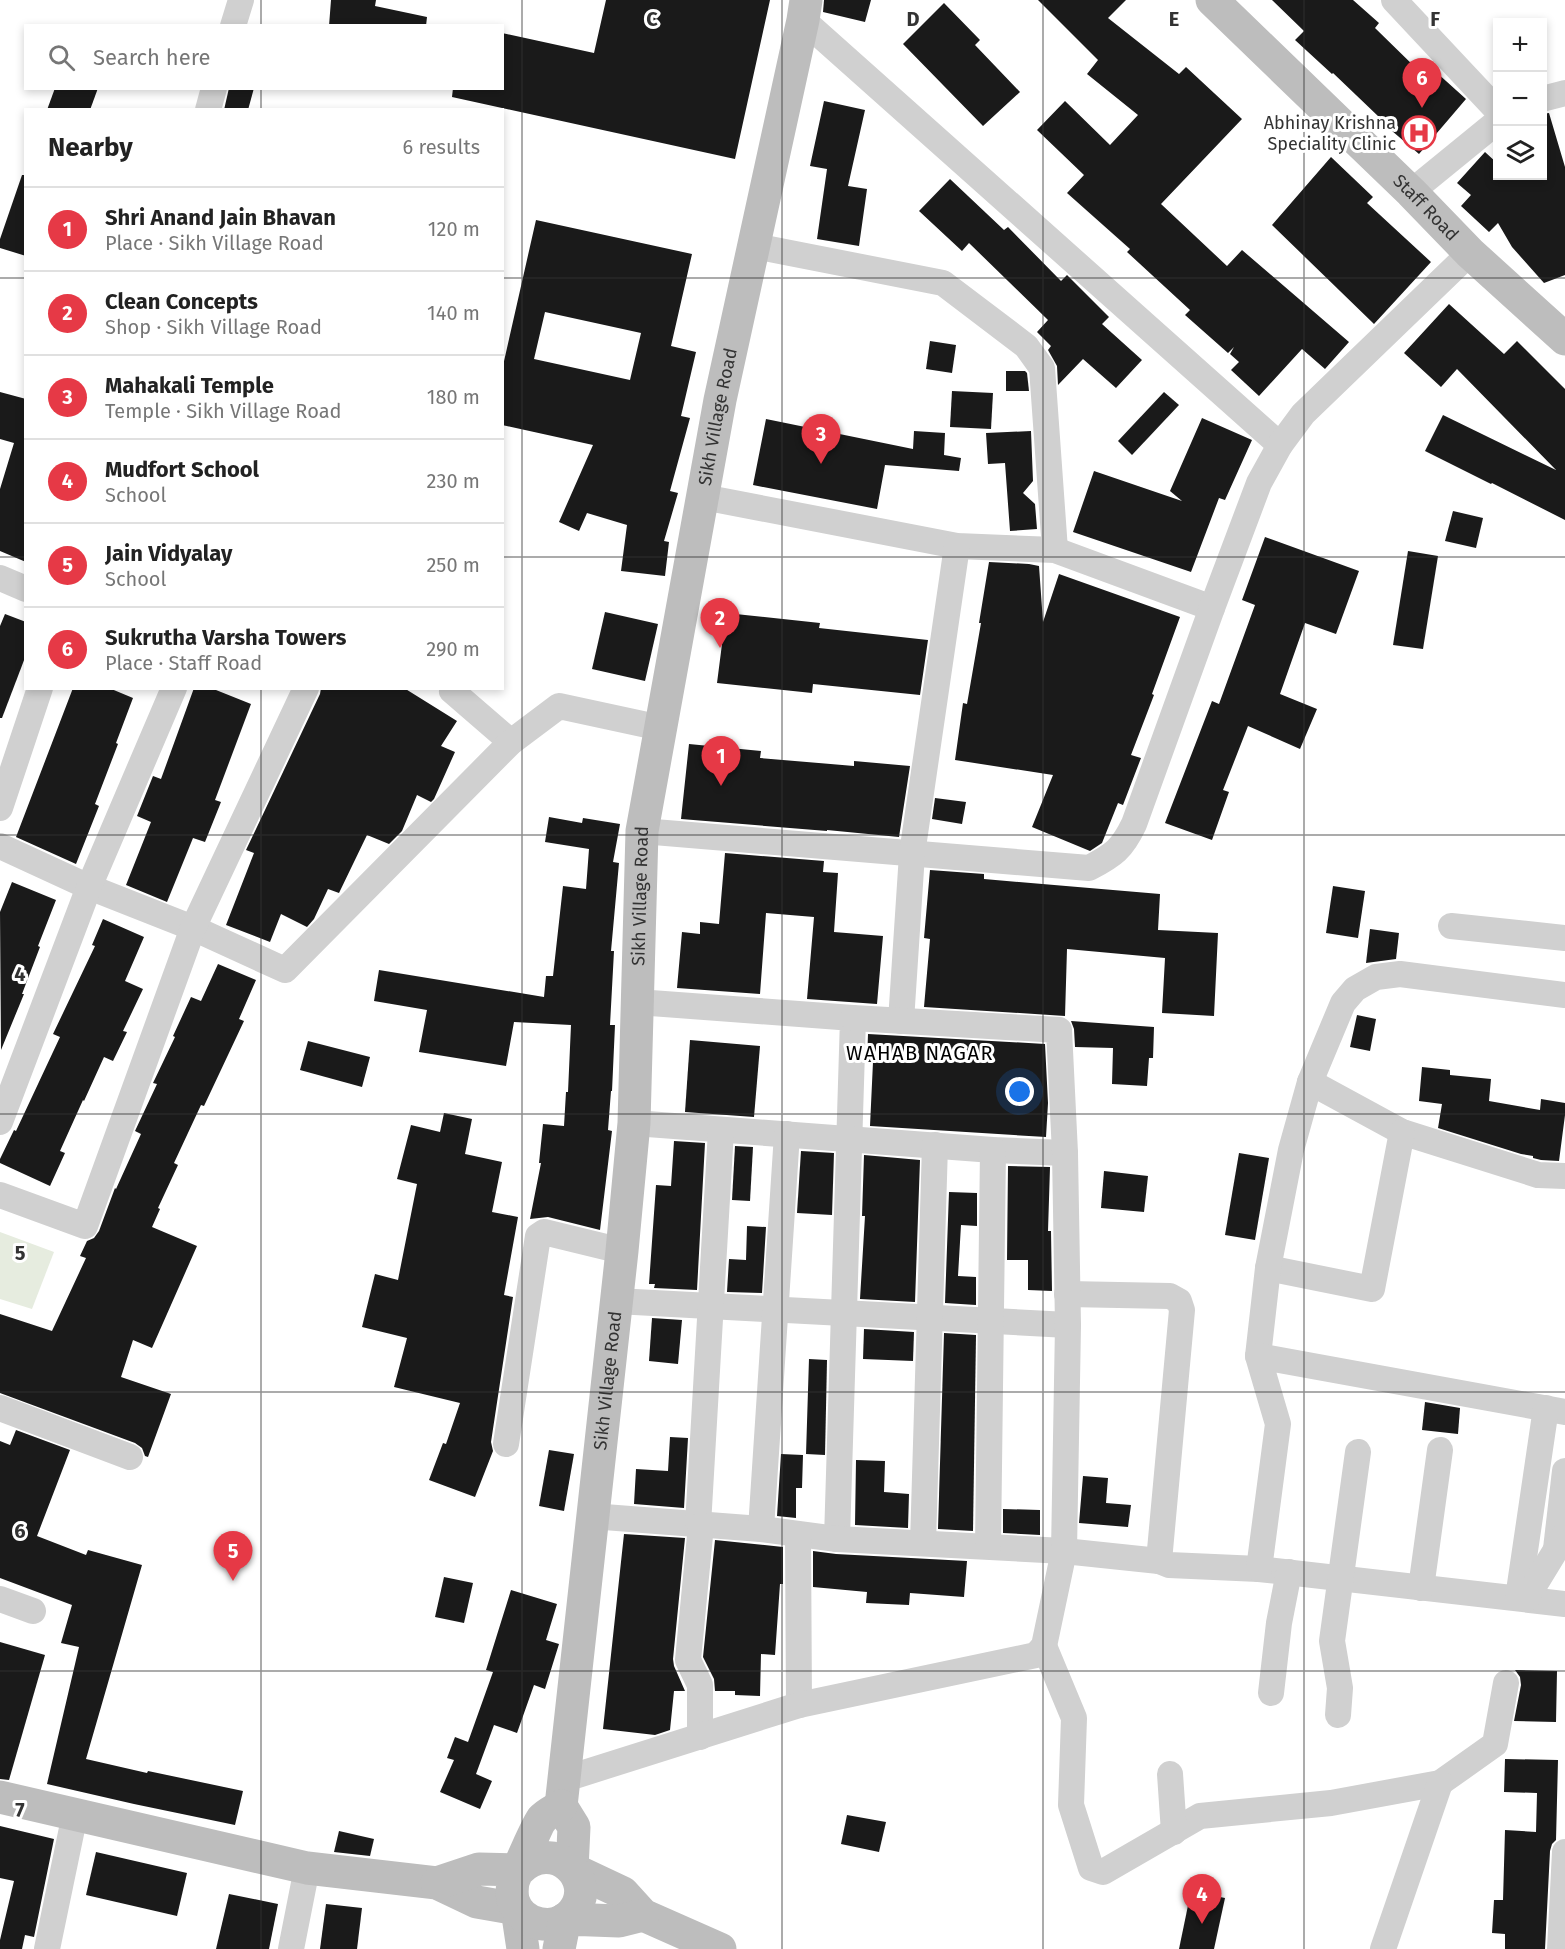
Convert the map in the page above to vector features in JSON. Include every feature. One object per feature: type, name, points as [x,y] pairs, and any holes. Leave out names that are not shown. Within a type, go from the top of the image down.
[{"type":"main road","name":"Staff Road","points":[[1212,0],[1412,192],[1470,253],[1565,339]]},
{"type":"main road","name":"Sikh Village Road","points":[[563,1792],[634,1123],[642,831],[720,400],[805,10]]},
{"type":"main road","points":[[562,1934],[579,1901],[580,1890],[578,1879],[572,1869],[574,1827],[563,1792]]},
{"type":"main road","points":[[523,1949],[517,1909],[513,1900],[514,1879],[542,1819],[563,1792]]},
{"type":"main road","points":[[0,1797],[307,1868],[437,1884],[477,1902],[517,1909],[534,1923],[555,1924],[562,1934]]},
{"type":"main road","points":[[437,1884],[479,1869],[519,1870],[526,1863],[535,1859],[555,1858],[572,1869],[623,1893],[643,1915],[720,1949]]},
{"type":"main road","points":[[562,1934],[643,1915]]},
{"type":"street","points":[[234,24],[241,0]]},
{"type":"street","points":[[1394,0],[1493,107]]},
{"type":"street","points":[[805,10],[1280,445]]},
{"type":"street","points":[[209,108],[213,90]]},
{"type":"street","points":[[1547,98],[1565,93]]},
{"type":"street","points":[[1412,192],[1493,124]]},
{"type":"street","points":[[754,246],[943,283],[1026,346],[1042,368],[1055,550]]},
{"type":"street","points":[[642,831],[1089,867],[1110,857],[1125,843],[1134,824],[1259,483],[1280,445],[1303,414],[1470,253]]},
{"type":"street","points":[[703,497],[957,546],[1055,550],[1212,608]]},
{"type":"street","points":[[901,1021],[912,854],[957,546]]},
{"type":"street","points":[[0,578],[24,588]]},
{"type":"street","points":[[0,806],[39,690]]},
{"type":"street","points":[[0,1122],[89,887],[173,690]]},
{"type":"street","points":[[0,1195],[85,1226],[193,928],[305,690]]},
{"type":"street","points":[[452,690],[511,742]]},
{"type":"street","points":[[0,846],[89,887],[193,928],[285,970],[511,742],[559,706],[661,728]]},
{"type":"street","points":[[1451,926],[1565,938]]},
{"type":"street","points":[[1259,1569],[1278,1424],[1258,1356],[1268,1268],[1291,1149],[1310,1082],[1343,1003],[1355,989],[1376,977],[1400,974],[1565,995]]},
{"type":"street","points":[[563,1792],[699,1737],[799,1705],[1036,1655],[1044,1646],[1064,1551],[1068,1325],[1065,1153],[1059,1030],[637,1002]]},
{"type":"street","points":[[837,1539],[853,1018]]},
{"type":"street","points":[[1310,1082],[1402,1132],[1538,1175],[1565,1176]]},
{"type":"street","points":[[634,1123],[993,1150],[1065,1153]]},
{"type":"street","points":[[699,1737],[699,1685],[688,1660],[699,1525],[721,1130]]},
{"type":"street","points":[[1268,1268],[1372,1289],[1402,1132]]},
{"type":"street","points":[[761,1529],[787,1134]]},
{"type":"street","points":[[923,1544],[935,1145]]},
{"type":"street","points":[[988,1546],[993,1150]]},
{"type":"street","points":[[506,1444],[538,1236],[544,1232],[622,1251]]},
{"type":"street","points":[[1066,1294],[1170,1296],[1179,1301],[1182,1310],[1159,1561]]},
{"type":"street","points":[[616,1301],[1068,1325]]},
{"type":"street","points":[[1258,1356],[1555,1410],[1522,1599]]},
{"type":"street","points":[[0,1408],[130,1457]]},
{"type":"street","points":[[1421,1587],[1440,1450]]},
{"type":"street","points":[[1338,1715],[1340,1688],[1332,1641],[1358,1452]]},
{"type":"street","points":[[1522,1599],[1560,1542],[1565,1471]]},
{"type":"street","points":[[591,1516],[761,1529],[837,1539],[1064,1551],[1159,1561],[1169,1565],[1259,1569],[1565,1604]]},
{"type":"street","points":[[798,1535],[799,1705]]},
{"type":"street","points":[[1271,1693],[1279,1623],[1289,1572]]},
{"type":"street","points":[[0,1599],[33,1611]]},
{"type":"street","points":[[1044,1646],[1074,1718],[1071,1805],[1091,1868],[1103,1872],[1200,1816],[1331,1803],[1440,1783],[1495,1744],[1506,1683]]},
{"type":"street","points":[[1170,1774],[1174,1832]]},
{"type":"street","points":[[1383,1949],[1440,1783]]},
{"type":"street","points":[[47,1949],[75,1814]]},
{"type":"street","points":[[1560,1949],[1565,1852]]},
{"type":"street","points":[[291,1949],[307,1868]]},
{"type":"shaded area","points":[[0,1232],[54,1252],[32,1309],[0,1299]]},
{"type":"building","points":[[331,0],[376,0],[375,6],[427,17],[426,24],[329,24]]},
{"type":"building","points":[[606,0],[770,0],[735,159],[452,97],[453,90],[504,90],[504,33],[594,53]]},
{"type":"building","points":[[824,0],[871,0],[865,22],[823,12]]},
{"type":"building","points":[[1038,0],[1126,0],[1108,18],[1179,74],[1186,67],[1242,119],[1161,204],[1227,266],[1242,250],[1349,342],[1325,369],[1302,349],[1259,396],[1231,370],[1239,362],[1230,354],[1234,347],[1228,353],[1185,315],[1190,310],[1127,252],[1130,249],[1067,193],[1084,175],[1037,130],[1065,101],[1110,145],[1138,115],[1087,74],[1098,60]]},
{"type":"building","points":[[1272,0],[1353,0],[1379,23],[1375,28],[1419,71],[1426,63],[1466,99],[1419,154],[1378,119],[1379,117],[1333,73],[1295,40],[1304,31]]},
{"type":"building","points":[[944,3],[980,40],[975,45],[1020,92],[983,126],[903,44]]},
{"type":"building","points":[[54,90],[97,90],[91,108],[48,108]]},
{"type":"building","points":[[229,90],[253,90],[249,108],[224,108]]},
{"type":"building","points":[[824,101],[865,110],[848,186],[867,189],[859,246],[817,239],[827,169],[810,166]]},
{"type":"building","points":[[1547,113],[1549,113],[1565,167],[1565,275],[1544,283],[1512,247],[1498,223],[1489,232],[1461,206],[1471,195],[1457,183],[1485,152],[1493,159],[1493,180],[1547,180]]},
{"type":"building","points":[[1331,157],[1373,197],[1367,203],[1431,262],[1374,324],[1272,225]]},
{"type":"building","points":[[22,175],[24,175],[24,255],[0,248],[0,239]]},
{"type":"building","points":[[950,179],[1004,230],[1008,227],[1061,281],[1067,275],[1109,317],[1102,324],[1142,360],[1116,388],[1083,359],[1058,385],[1057,366],[1048,350],[1051,346],[1037,332],[1048,320],[969,243],[962,251],[919,211]]},
{"type":"building","points":[[536,220],[692,254],[671,346],[696,352],[681,416],[690,418],[670,491],[678,493],[664,541],[669,542],[665,576],[621,571],[627,525],[587,513],[579,531],[559,522],[593,445],[504,425],[504,361]],"holes":[[[545,312],[641,333],[630,380],[534,359]]]},
{"type":"building","points":[[1449,304],[1504,354],[1517,341],[1565,389],[1565,520],[1425,451],[1443,415],[1556,470],[1457,369],[1441,387],[1404,353]]},
{"type":"building","points":[[930,341],[956,345],[952,373],[926,369]]},
{"type":"building","points":[[1006,371],[1025,371],[1029,391],[1006,391]]},
{"type":"building","points":[[952,391],[993,393],[991,429],[950,427]]},
{"type":"building","points":[[0,392],[24,398],[24,561],[0,551],[0,489],[14,443],[0,439]]},
{"type":"building","points":[[1164,392],[1179,405],[1132,455],[1118,441]]},
{"type":"building","points":[[1202,418],[1252,440],[1225,500],[1219,498],[1191,572],[1073,532],[1094,471],[1182,501],[1170,491]]},
{"type":"building","points":[[766,419],[913,449],[914,431],[945,433],[944,455],[961,458],[959,471],[885,465],[877,509],[753,485]]},
{"type":"building","points":[[1031,431],[1033,481],[1023,493],[1035,504],[1037,529],[1010,531],[1005,463],[988,464],[986,433]]},
{"type":"building","points":[[1453,511],[1483,518],[1476,548],[1445,541]]},
{"type":"building","points":[[1265,537],[1359,571],[1336,634],[1305,623],[1280,694],[1317,709],[1300,749],[1248,726],[1223,790],[1229,792],[1212,840],[1165,823],[1212,701],[1219,704],[1255,605],[1242,600]]},
{"type":"building","points":[[1408,551],[1438,556],[1423,649],[1393,645]]},
{"type":"building","points":[[989,562],[1039,566],[1043,622],[1059,574],[1180,617],[1131,755],[1141,758],[1123,805],[1118,803],[1102,843],[1090,851],[1032,827],[1053,775],[955,760],[963,703],[967,704],[981,623],[979,623]]},
{"type":"building","points":[[605,612],[658,624],[645,681],[592,669]]},
{"type":"building","points":[[726,613],[820,623],[819,628],[928,640],[920,695],[813,684],[812,693],[717,683]]},
{"type":"building","points":[[5,614],[24,621],[24,660],[2,718],[0,718],[0,626]]},
{"type":"building","points":[[72,690],[114,690],[133,698],[95,804],[99,806],[76,864],[16,837]]},
{"type":"building","points":[[193,690],[216,690],[251,704],[215,800],[221,802],[205,842],[193,838],[167,902],[126,885],[151,822],[137,816],[153,776],[161,779]]},
{"type":"building","points":[[321,690],[407,690],[457,721],[441,746],[455,752],[434,799],[431,802],[417,795],[402,831],[389,844],[367,835],[339,893],[328,889],[314,919],[307,927],[281,914],[270,942],[226,925],[254,853],[246,850]]},
{"type":"building","points":[[689,744],[761,751],[760,758],[854,766],[854,761],[910,766],[899,837],[681,819]]},
{"type":"building","points":[[935,798],[966,802],[962,824],[932,819]]},
{"type":"building","points":[[549,817],[582,823],[583,818],[620,824],[613,862],[619,863],[611,951],[614,951],[610,1025],[615,1025],[608,1130],[612,1131],[600,1230],[548,1217],[530,1219],[541,1163],[539,1163],[543,1124],[564,1126],[571,1025],[514,1022],[506,1066],[419,1052],[427,1010],[374,1001],[379,970],[544,997],[546,976],[553,976],[563,886],[586,889],[589,849],[545,842]]},
{"type":"building","points":[[725,853],[824,861],[823,872],[838,873],[834,932],[883,936],[877,1004],[807,999],[814,917],[766,913],[760,994],[677,988],[682,932],[700,934],[700,922],[719,924]]},
{"type":"building","points":[[930,870],[984,874],[984,879],[1160,894],[1158,930],[1218,933],[1214,1016],[1162,1013],[1165,958],[1067,949],[1065,1016],[924,1007],[930,939],[924,938]]},
{"type":"building","points":[[12,882],[56,900],[38,946],[40,947],[22,994],[24,994],[1,1050],[0,912]]},
{"type":"building","points":[[1333,886],[1365,891],[1358,938],[1326,933]]},
{"type":"building","points":[[103,919],[144,937],[125,981],[143,989],[123,1031],[127,1032],[113,1061],[104,1057],[83,1100],[60,1151],[65,1153],[50,1186],[0,1163],[0,1159],[14,1130],[16,1131],[60,1037],[53,1034],[95,946],[92,945]]},
{"type":"building","points":[[1370,929],[1399,933],[1396,959],[1366,963]]},
{"type":"building","points":[[218,964],[256,980],[239,1019],[244,1021],[174,1163],[178,1165],[158,1208],[160,1209],[152,1227],[197,1246],[152,1348],[133,1340],[121,1377],[171,1394],[148,1457],[135,1443],[0,1393],[0,1314],[52,1331],[86,1258],[80,1256],[87,1241],[94,1238],[99,1231],[115,1188],[141,1134],[135,1131],[157,1084],[153,1083],[175,1037],[173,1036],[191,997],[201,1001]]},
{"type":"building","points":[[1357,1015],[1376,1019],[1370,1051],[1350,1047]]},
{"type":"building","points":[[1071,1021],[1154,1027],[1153,1058],[1149,1058],[1147,1086],[1112,1084],[1113,1048],[1075,1047]]},
{"type":"building","points":[[868,1034],[1045,1044],[1048,1103],[1046,1137],[870,1126],[873,1062],[867,1062]]},
{"type":"building","points":[[690,1040],[760,1046],[754,1117],[685,1112]]},
{"type":"building","points":[[308,1041],[370,1057],[362,1087],[300,1070]]},
{"type":"building","points":[[1422,1067],[1450,1070],[1450,1075],[1491,1079],[1489,1101],[1540,1110],[1541,1099],[1565,1103],[1559,1161],[1533,1158],[1533,1156],[1438,1128],[1442,1104],[1419,1101]]},
{"type":"building","points":[[444,1113],[472,1119],[465,1154],[502,1162],[492,1212],[518,1217],[504,1295],[513,1297],[491,1442],[493,1451],[475,1497],[429,1480],[443,1443],[446,1444],[460,1403],[394,1387],[407,1338],[362,1327],[375,1274],[398,1280],[417,1184],[397,1179],[411,1125],[440,1132]]},
{"type":"building","points":[[674,1141],[705,1143],[697,1290],[654,1288],[655,1284],[649,1284],[656,1185],[671,1186]]},
{"type":"building","points":[[735,1146],[753,1147],[750,1201],[732,1200]]},
{"type":"building","points":[[801,1151],[834,1153],[832,1215],[797,1213]]},
{"type":"building","points":[[1239,1153],[1269,1158],[1255,1240],[1225,1235]]},
{"type":"building","points":[[864,1155],[920,1160],[915,1302],[860,1299],[865,1216],[862,1216]]},
{"type":"building","points":[[1008,1166],[1050,1167],[1048,1231],[1051,1231],[1052,1291],[1028,1290],[1028,1260],[1007,1260]]},
{"type":"building","points":[[1104,1171],[1148,1176],[1144,1212],[1101,1208]]},
{"type":"building","points":[[949,1192],[977,1193],[977,1226],[961,1225],[958,1276],[976,1277],[976,1305],[945,1303]]},
{"type":"building","points":[[747,1226],[766,1227],[762,1293],[727,1292],[729,1259],[746,1260]]},
{"type":"building","points":[[652,1318],[682,1320],[678,1364],[649,1361]]},
{"type":"building","points":[[864,1329],[914,1332],[913,1361],[863,1359]]},
{"type":"building","points":[[944,1333],[976,1335],[973,1531],[938,1529]]},
{"type":"building","points":[[809,1359],[827,1360],[825,1455],[806,1454]]},
{"type":"building","points":[[1425,1402],[1460,1408],[1458,1434],[1422,1430]]},
{"type":"building","points":[[16,1430],[70,1450],[37,1536],[86,1555],[88,1550],[142,1565],[86,1759],[243,1791],[235,1825],[47,1784],[79,1647],[61,1643],[72,1605],[0,1578],[0,1441],[10,1445]]},
{"type":"building","points":[[670,1437],[688,1438],[684,1508],[634,1504],[636,1469],[668,1471]]},
{"type":"building","points":[[549,1450],[574,1454],[564,1511],[539,1506]]},
{"type":"building","points":[[781,1454],[803,1455],[802,1488],[796,1488],[796,1518],[777,1516]]},
{"type":"building","points":[[856,1460],[885,1461],[884,1492],[909,1494],[908,1528],[855,1525]]},
{"type":"building","points":[[1083,1476],[1108,1478],[1106,1503],[1131,1505],[1128,1527],[1079,1523]]},
{"type":"building","points":[[1003,1509],[1040,1510],[1040,1535],[1003,1533]]},
{"type":"building","points":[[624,1534],[685,1538],[673,1659],[685,1691],[674,1691],[670,1730],[655,1735],[603,1729]]},
{"type":"building","points":[[715,1540],[783,1547],[783,1584],[780,1584],[775,1655],[761,1654],[760,1696],[735,1695],[735,1691],[715,1691],[714,1679],[703,1657]]},
{"type":"building","points":[[813,1551],[967,1561],[964,1597],[910,1593],[909,1605],[866,1603],[867,1592],[813,1587]]},
{"type":"building","points":[[444,1577],[473,1583],[464,1623],[435,1617]]},
{"type":"building","points":[[511,1590],[557,1604],[546,1640],[559,1644],[545,1689],[534,1685],[517,1733],[494,1725],[476,1774],[492,1781],[480,1809],[440,1792],[454,1760],[447,1758],[455,1737],[468,1742],[493,1672],[486,1670]]},
{"type":"building","points":[[0,1642],[45,1655],[9,1780],[0,1779]]},
{"type":"building","points":[[1515,1670],[1557,1671],[1556,1722],[1514,1721],[1521,1685],[1520,1677]]},
{"type":"building","points":[[1505,1759],[1558,1760],[1556,1840],[1550,1851],[1545,1949],[1505,1949],[1505,1934],[1492,1933],[1494,1900],[1503,1900],[1505,1830],[1536,1832],[1537,1793],[1504,1792]]},
{"type":"building","points":[[847,1815],[886,1822],[879,1852],[841,1844]]},
{"type":"building","points":[[0,1826],[54,1839],[34,1937],[25,1935],[22,1949],[0,1949],[0,1940],[14,1881],[0,1878]]},
{"type":"building","points":[[339,1831],[374,1839],[370,1856],[334,1852]]},
{"type":"building","points":[[96,1852],[187,1873],[177,1916],[86,1895]]},
{"type":"building","points":[[1191,1891],[1225,1898],[1214,1949],[1179,1949]]},
{"type":"building","points":[[229,1894],[278,1904],[269,1949],[216,1949]]},
{"type":"building","points":[[326,1904],[362,1908],[357,1949],[320,1949]]},
{"type":"place","name":"Sukrutha Varsha Towers","points":[[1422,108]]},
{"type":"place","name":"Abhinay Krishna Speciality Clinic","points":[[1419,133]]},
{"type":"place","name":"Mahakali Temple","points":[[821,464]]},
{"type":"place","name":"Clean Concepts","points":[[720,648]]},
{"type":"place","name":"Shri Anand Jain Bhavan","points":[[721,786]]},
{"type":"place","name":"Jain Vidyalay","points":[[233,1581]]},
{"type":"place","name":"Mudfort School","points":[[1202,1924]]},
{"type":"district","name":"WAHAB NAGAR","points":[[920,1053]]}]
